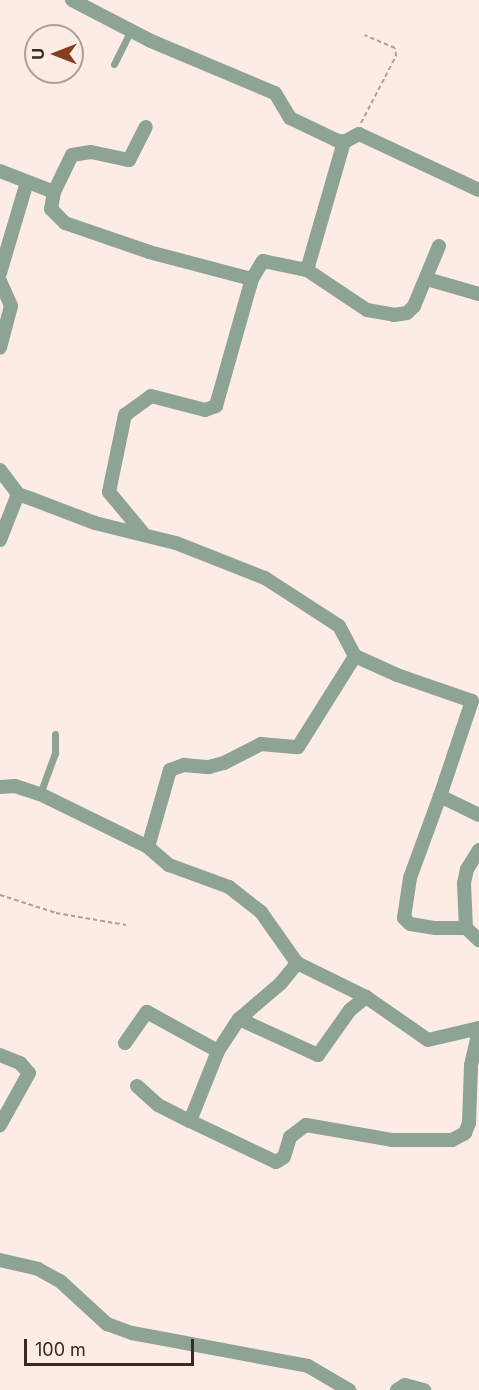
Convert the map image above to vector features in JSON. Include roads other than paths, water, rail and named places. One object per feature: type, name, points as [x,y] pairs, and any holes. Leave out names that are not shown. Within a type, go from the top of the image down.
[{"type":"street","points":[[72,0],[100,5],[151,41],[275,93],[290,118],[344,142]]},
{"type":"street","points":[[146,127],[129,160],[91,152],[72,155],[54,192],[51,209],[65,223],[149,252],[252,279]]},
{"type":"street","points":[[307,270],[344,142],[356,134],[479,190]]},
{"type":"street","points":[[0,171],[54,192]]},
{"type":"street","points":[[0,273],[27,182]]},
{"type":"street","points":[[143,533],[110,492],[125,415],[151,396],[206,410],[216,406],[252,279],[263,261],[269,260],[307,270],[381,316],[407,313],[426,279],[439,246]]},
{"type":"street","points":[[426,279],[479,294]]},
{"type":"street","points":[[0,281],[11,306],[0,348]]},
{"type":"street","points":[[0,470],[18,494],[95,523],[143,533],[265,578],[334,621],[355,656],[397,675],[476,701],[410,878],[404,918],[410,924],[436,928],[466,928],[479,940]]},
{"type":"street","points":[[0,540],[18,494]]},
{"type":"street","points":[[148,847],[170,770],[176,766],[209,767],[224,763],[261,744],[298,747],[355,656]]},
{"type":"street","points":[[0,787],[15,786],[40,794],[148,847],[169,865],[229,887],[261,912],[297,963],[366,997],[428,1040],[479,1029],[471,1065],[469,1123],[465,1133],[452,1140],[392,1140],[306,1125],[290,1137],[284,1157],[276,1162],[158,1105],[137,1086]]},
{"type":"street","points":[[440,796],[479,815]]},
{"type":"street","points":[[466,928],[464,883],[467,869],[479,850]]},
{"type":"street","points":[[190,1121],[218,1051],[240,1019],[281,983],[297,963]]},
{"type":"street","points":[[240,1019],[318,1055],[346,1016],[366,997]]},
{"type":"street","points":[[125,1043],[147,1012],[218,1051]]},
{"type":"street","points":[[0,1055],[20,1063],[29,1073],[0,1125]]},
{"type":"street","points":[[0,1260],[38,1269],[60,1281],[107,1324],[132,1333],[308,1366],[349,1390]]},
{"type":"street","points":[[397,1390],[411,1385],[424,1390]]},
{"type":"lane","points":[[114,64],[132,28]]},
{"type":"lane","points":[[40,794],[55,753],[55,734]]}]
